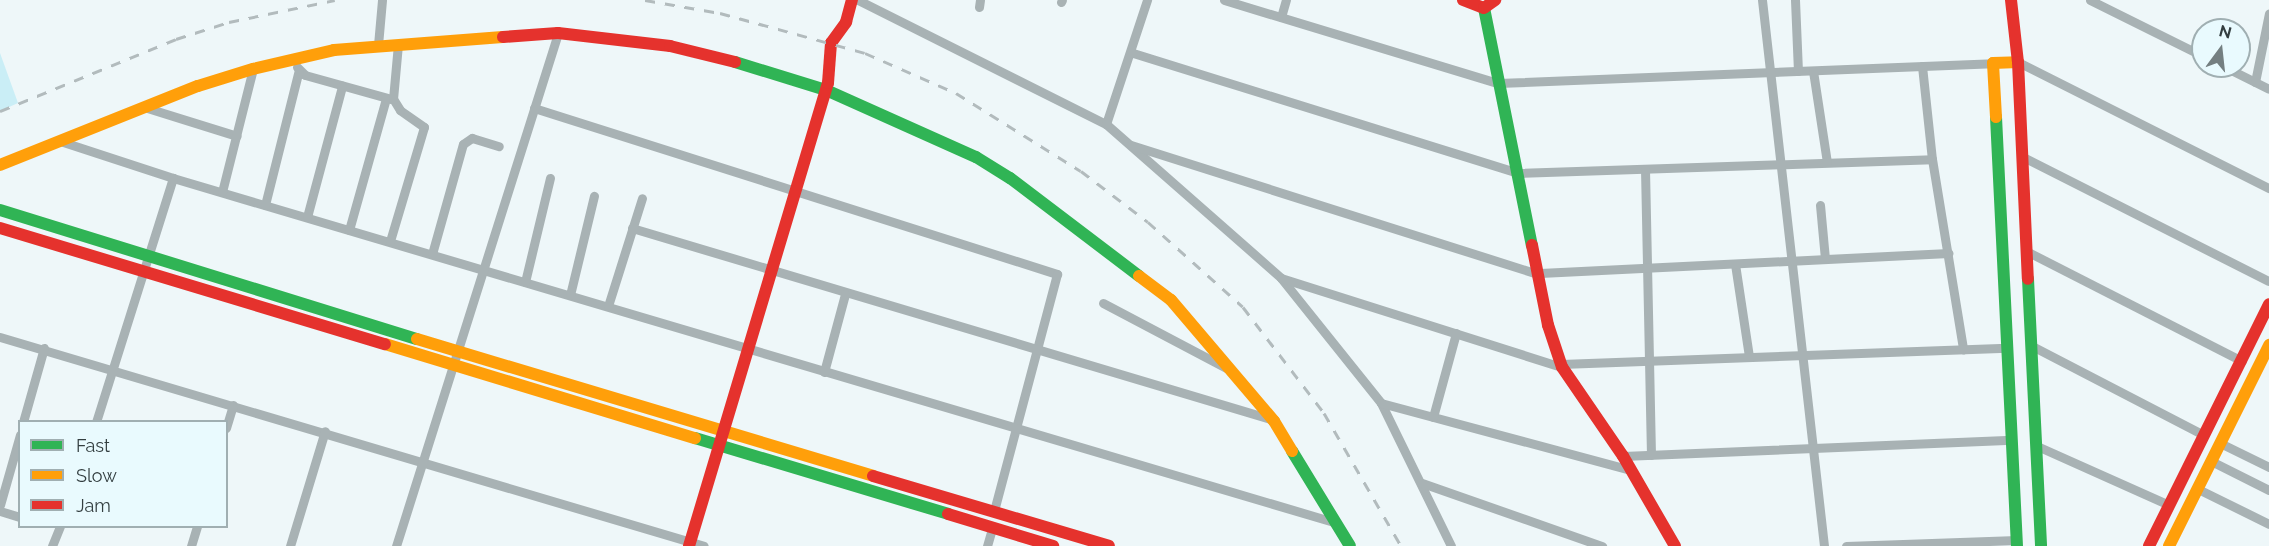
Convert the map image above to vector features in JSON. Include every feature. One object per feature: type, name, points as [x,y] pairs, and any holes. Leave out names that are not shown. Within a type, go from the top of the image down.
[{"type":"street","points":[[378,45],[382,0]]},
{"type":"street","points":[[690,544],[826,90],[831,43],[846,22],[852,0]]},
{"type":"street","points":[[858,0],[1107,124],[1125,143],[1281,279],[1381,403],[1451,546]]},
{"type":"street","points":[[1107,124],[1133,53],[1147,0]]},
{"type":"street","points":[[1224,0],[1498,83],[2018,62],[2269,188]]},
{"type":"street","points":[[1281,17],[1286,0]]},
{"type":"street","points":[[1463,0],[1484,9]]},
{"type":"street","points":[[1484,9],[1495,0]]},
{"type":"street","points":[[1762,0],[1824,546]]},
{"type":"street","points":[[1795,0],[1798,71]]},
{"type":"street","points":[[2011,0],[2018,62],[2044,545]]},
{"type":"street","points":[[2090,0],[2191,50]]},
{"type":"street","points":[[1484,9],[1540,274],[1548,326],[1562,365],[1623,456],[1675,546]]},
{"type":"street","points":[[2255,82],[2269,13]]},
{"type":"street","points":[[396,546],[454,351],[558,33]]},
{"type":"street","points":[[0,165],[144,108],[253,69],[290,59],[378,45],[558,33],[703,53],[826,90],[958,148],[1010,178],[1171,300],[1236,372],[1274,421],[1350,546]]},
{"type":"street","points":[[349,230],[390,99],[398,44]]},
{"type":"street","points":[[1133,53],[1519,173],[1932,159]]},
{"type":"street","points":[[290,59],[299,70],[342,86],[390,99],[424,127],[390,241]]},
{"type":"street","points":[[1846,546],[2017,543],[1993,63]]},
{"type":"street","points":[[1922,66],[1932,159],[1963,349]]},
{"type":"street","points":[[222,192],[253,69]]},
{"type":"street","points":[[265,205],[299,70]]},
{"type":"street","points":[[1813,71],[1827,162]]},
{"type":"street","points":[[2247,78],[2269,89]]},
{"type":"street","points":[[308,217],[342,86]]},
{"type":"street","points":[[144,108],[237,136]]},
{"type":"street","points":[[534,108],[1057,274],[994,511]]},
{"type":"street","points":[[432,254],[463,144],[472,138],[499,146]]},
{"type":"street","points":[[60,141],[173,178],[608,306],[747,350],[1337,523]]},
{"type":"street","points":[[1125,143],[1540,274],[1949,253]]},
{"type":"street","points":[[2023,157],[2269,281]]},
{"type":"street","points":[[1645,169],[1652,455]]},
{"type":"street","points":[[97,420],[146,273],[173,178]]},
{"type":"street","points":[[525,282],[550,178]]},
{"type":"street","points":[[570,295],[594,196]]},
{"type":"street","points":[[608,306],[642,198]]},
{"type":"street","points":[[1820,205],[1825,259]]},
{"type":"street","points":[[0,210],[454,351],[1109,546]]},
{"type":"street","points":[[0,228],[828,480],[1053,546]]},
{"type":"street","points":[[632,228],[770,272],[1274,421]]},
{"type":"street","points":[[2028,252],[2242,361]]},
{"type":"street","points":[[1735,264],[1749,357]]},
{"type":"street","points":[[1281,279],[1562,365],[2007,348]]},
{"type":"street","points":[[824,372],[845,294]]},
{"type":"street","points":[[1103,303],[1236,372]]},
{"type":"street","points":[[2149,546],[2269,304]]},
{"type":"street","points":[[1433,417],[1456,333]]},
{"type":"street","points":[[0,337],[325,431],[690,544],[704,546]]},
{"type":"street","points":[[2169,546],[2269,345]]},
{"type":"street","points":[[2032,346],[2204,435]]},
{"type":"street","points":[[24,420],[44,348]]},
{"type":"street","points":[[1381,403],[1631,470]]},
{"type":"street","points":[[228,421],[233,405]]},
{"type":"street","points":[[290,546],[325,431]]},
{"type":"street","points":[[1623,456],[2012,440]]},
{"type":"street","points":[[0,505],[18,442]]},
{"type":"street","points":[[2220,443],[2269,467]]},
{"type":"street","points":[[2037,446],[2169,506]]},
{"type":"street","points":[[2211,461],[2269,490]]},
{"type":"street","points":[[828,480],[832,464]]},
{"type":"street","points":[[1422,483],[1602,546]]},
{"type":"street","points":[[2198,489],[2269,524]]},
{"type":"street","points":[[0,511],[18,516]]},
{"type":"street","points":[[52,546],[57,528]]},
{"type":"street","points":[[191,546],[196,528]]},
{"type":"street","points":[[987,546],[992,528]]},
{"type":"shaded area","points":[[0,53],[18,103],[0,111]]},
{"type":"railway","points":[[0,111],[176,39],[229,22],[335,0]]},
{"type":"railway","points":[[645,0],[720,13],[865,53],[956,93],[1081,171],[1148,222],[1243,307],[1324,413],[1401,546]]},
{"type":"traffic: fast","points":[[1484,8],[1532,245]]},
{"type":"traffic: fast","points":[[735,62],[826,90],[976,157],[1010,178],[1139,276]]},
{"type":"traffic: fast","points":[[1996,117],[2017,546]]},
{"type":"traffic: fast","points":[[0,210],[417,339]]},
{"type":"traffic: fast","points":[[2028,279],[2041,546]]},
{"type":"traffic: fast","points":[[695,438],[948,514]]},
{"type":"traffic: fast","points":[[1292,451],[1350,546]]},
{"type":"traffic: slow","points":[[0,165],[198,86],[253,69],[334,50],[503,37]]},
{"type":"traffic: slow","points":[[1996,117],[1993,63],[2018,62]]},
{"type":"traffic: slow","points":[[1139,276],[1171,300],[1274,421],[1292,451]]},
{"type":"traffic: slow","points":[[417,339],[873,476]]},
{"type":"traffic: slow","points":[[385,344],[695,438]]},
{"type":"traffic: slow","points":[[2169,546],[2269,345]]},
{"type":"traffic: jam","points":[[689,546],[828,83],[831,43],[846,22],[852,0]]},
{"type":"traffic: jam","points":[[1463,0],[1484,8],[1495,0]]},
{"type":"traffic: jam","points":[[2011,0],[2018,62],[2028,279]]},
{"type":"traffic: jam","points":[[503,37],[558,33],[670,46],[735,62]]},
{"type":"traffic: jam","points":[[0,228],[385,344]]},
{"type":"traffic: jam","points":[[1532,245],[1548,325],[1562,367],[1623,456],[1675,546]]},
{"type":"traffic: jam","points":[[2149,546],[2269,304]]},
{"type":"traffic: jam","points":[[873,476],[1109,546]]},
{"type":"traffic: jam","points":[[948,514],[1053,546]]}]
